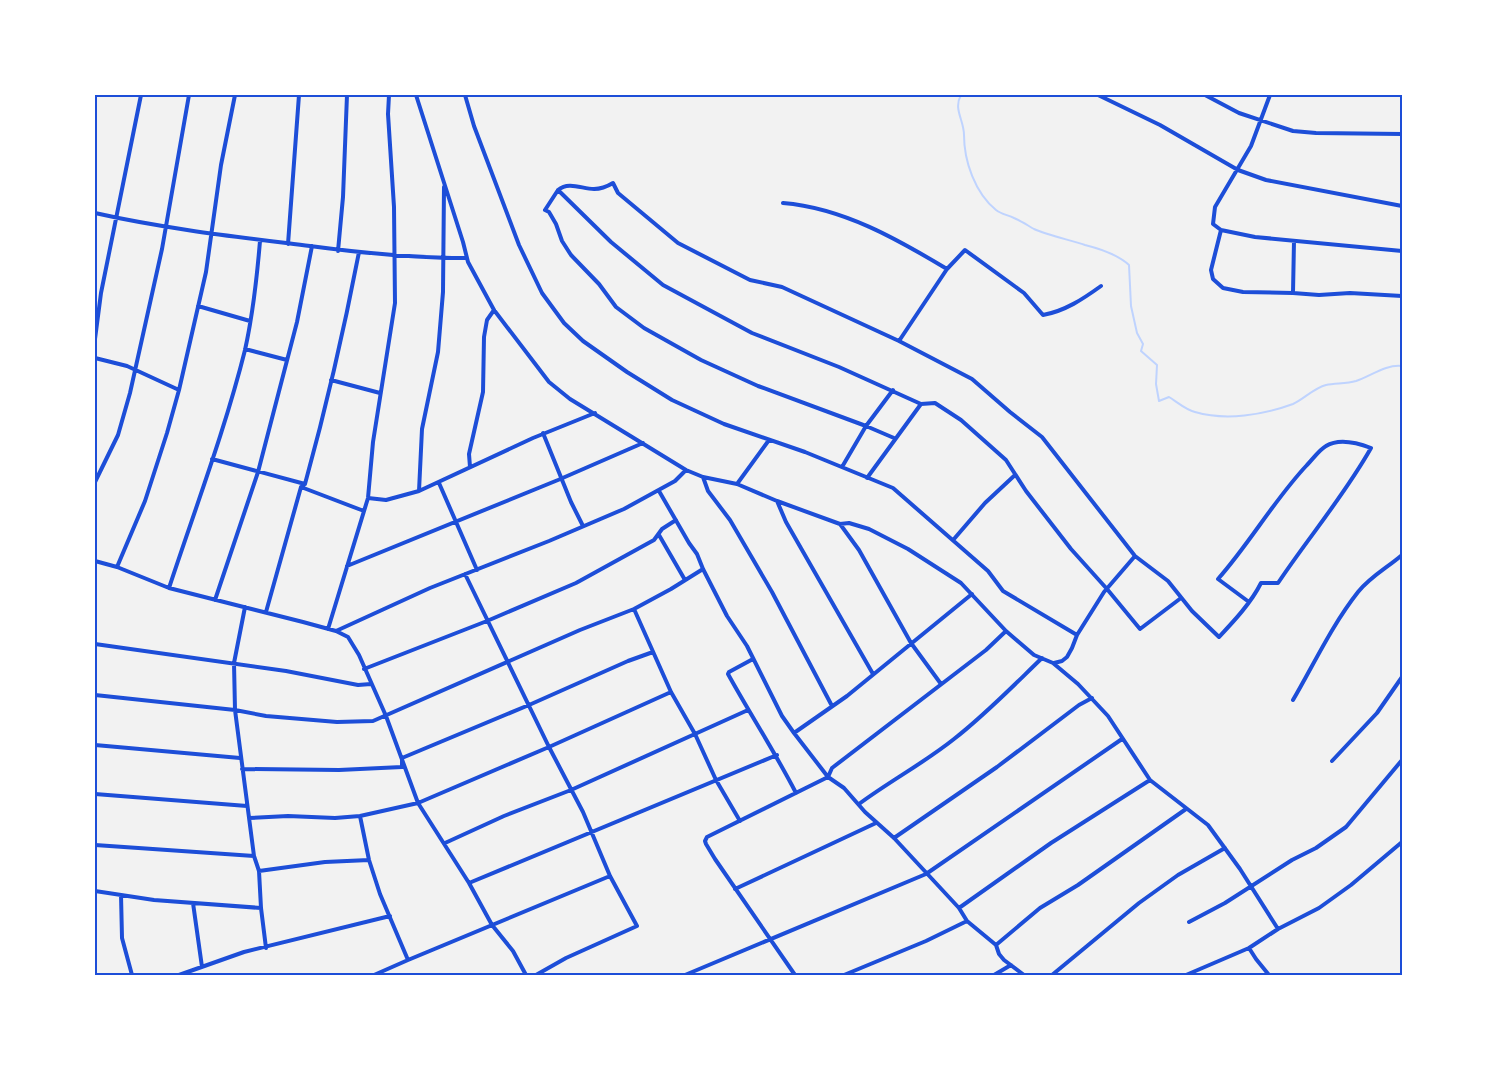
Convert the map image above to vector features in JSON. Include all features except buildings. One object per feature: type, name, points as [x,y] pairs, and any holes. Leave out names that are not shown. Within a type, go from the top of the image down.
[{"type":"street","points":[[95,337],[101,294],[141,95]]},
{"type":"street","points":[[95,482],[118,435],[135,370],[166,225],[189,95]]},
{"type":"street","points":[[117,567],[145,501],[179,390],[206,272],[221,165],[235,95]]},
{"type":"street","points":[[288,244],[298,95]]},
{"type":"street","points":[[338,250],[343,197],[347,95]]},
{"type":"street","points":[[328,629],[368,498],[380,393],[395,303],[394,207],[388,114],[389,95]]},
{"type":"street","points":[[416,95],[463,242],[466,258],[494,310],[549,382],[570,399],[686,470],[737,484],[840,524],[848,523],[869,529],[908,549],[961,583],[1006,631],[1034,655],[1053,663],[1092,698],[1108,716],[1150,780],[1208,825],[1278,929]]},
{"type":"street","points":[[465,95],[474,126],[519,245],[542,293],[564,323],[590,346],[672,400],[724,424],[805,452],[893,488],[988,570],[1003,591],[1077,635]]},
{"type":"street","points":[[1098,95],[1160,125],[1238,170],[1266,180],[1402,206]]},
{"type":"street","points":[[1206,95],[1239,113],[1293,131],[1316,134],[1402,134]]},
{"type":"street","points":[[1270,95],[1251,146],[1216,207],[1212,224],[1221,230],[1255,237],[1402,251]]},
{"type":"street","points":[[419,491],[422,429],[438,352],[443,292],[444,182]]},
{"type":"street","points":[[894,438],[758,386],[701,360],[644,328],[616,307],[571,255],[562,241],[556,224],[549,212],[545,210],[558,190],[561,187],[574,185],[596,189],[613,183],[618,193],[678,243],[750,280],[782,287],[899,341],[972,378],[1010,412],[1042,437],[1134,556],[1168,581],[1192,611],[1219,636],[1233,623],[1249,602],[1261,584],[1278,583],[1316,531],[1371,448],[1350,442],[1334,443],[1327,446],[1293,480],[1237,558],[1218,579],[1249,602]]},
{"type":"street","points":[[558,190],[611,242],[663,285],[752,333],[893,390],[921,404],[935,403],[961,420],[1006,460],[1015,475],[1071,549],[1107,588],[1140,629],[1181,598]]},
{"type":"street","points":[[783,203],[805,204],[847,218],[897,240],[947,269]]},
{"type":"street","points":[[95,213],[260,241],[394,255],[466,258]]},
{"type":"street","points":[[1221,230],[1211,270],[1213,279],[1223,288],[1243,292],[1320,295],[1350,293],[1402,296]]},
{"type":"street","points":[[169,588],[212,459],[245,349],[257,280],[260,241]]},
{"type":"street","points":[[1293,293],[1294,241]]},
{"type":"street","points":[[216,600],[258,472],[288,360],[312,246]]},
{"type":"street","points":[[899,341],[947,269],[965,250],[1024,293],[1043,314],[1052,313],[1078,302],[1101,286]]},
{"type":"street","points":[[266,612],[317,442],[359,252]]},
{"type":"street","points":[[198,306],[250,320]]},
{"type":"street","points":[[470,467],[469,454],[482,392],[484,337],[487,320],[494,310]]},
{"type":"street","points":[[245,349],[288,360]]},
{"type":"street","points":[[95,358],[127,366],[179,390]]},
{"type":"street","points":[[331,380],[380,393]]},
{"type":"street","points":[[842,467],[866,426],[893,390]]},
{"type":"street","points":[[867,478],[894,438],[921,404]]},
{"type":"street","points":[[368,498],[386,500],[419,491],[543,433],[595,413]]},
{"type":"street","points":[[543,433],[571,502],[583,526]]},
{"type":"street","points":[[737,484],[769,440]]},
{"type":"street","points":[[347,566],[562,479],[643,443]]},
{"type":"street","points":[[212,459],[303,486],[364,511]]},
{"type":"street","points":[[336,631],[465,574],[624,509],[675,481],[686,470]]},
{"type":"street","points":[[954,539],[985,503],[1015,475]]},
{"type":"street","points":[[703,476],[708,491],[730,520],[772,592],[832,706]]},
{"type":"street","points":[[439,483],[477,570]]},
{"type":"street","points":[[658,491],[697,554],[703,569],[782,716],[794,733],[828,777],[844,788],[876,823],[894,838],[959,908],[967,921],[996,945],[999,954],[1024,975]]},
{"type":"street","points":[[777,501],[786,522],[873,674]]},
{"type":"street","points":[[364,669],[487,621],[576,583],[654,540],[658,537],[658,533],[676,520]]},
{"type":"street","points":[[840,524],[859,550],[912,643],[941,684]]},
{"type":"street","points":[[658,533],[684,580]]},
{"type":"street","points":[[1293,700],[1332,629],[1359,591],[1375,574],[1402,555]]},
{"type":"street","points":[[1053,663],[1062,661],[1067,657],[1077,635],[1107,588],[1134,556]]},
{"type":"street","points":[[95,561],[117,567],[169,588],[336,631],[348,637],[359,654],[386,716],[418,803],[469,883],[492,925],[513,951],[526,975]]},
{"type":"street","points":[[95,695],[234,710],[266,716],[338,722],[373,721],[634,609],[703,569]]},
{"type":"street","points":[[465,574],[548,747],[583,812],[610,876],[636,926],[566,958],[536,975]]},
{"type":"street","points":[[794,733],[873,674],[972,594]]},
{"type":"street","points":[[246,608],[234,663],[234,710],[248,818],[258,871],[266,948]]},
{"type":"street","points":[[634,609],[671,692],[695,734],[716,780],[740,821]]},
{"type":"street","points":[[795,975],[735,889],[705,841],[708,837],[828,777],[832,768],[986,650],[1006,631]]},
{"type":"street","points":[[95,644],[286,671],[358,685],[371,684]]},
{"type":"street","points":[[402,758],[652,652]]},
{"type":"street","points":[[859,804],[955,738],[1042,658]]},
{"type":"street","points":[[753,659],[728,674],[748,710],[777,755],[796,793]]},
{"type":"street","points":[[1332,761],[1377,712],[1402,677]]},
{"type":"street","points":[[248,818],[288,816],[335,818],[360,816],[418,803],[671,692]]},
{"type":"street","points":[[894,838],[997,767],[1079,705],[1092,698]]},
{"type":"street","points":[[445,844],[504,816],[571,790],[748,710]]},
{"type":"street","points":[[685,975],[926,874],[1122,739]]},
{"type":"street","points":[[95,746],[240,758]]},
{"type":"street","points":[[469,883],[777,755]]},
{"type":"street","points":[[242,768],[391,768],[402,767],[402,758]]},
{"type":"street","points":[[1189,922],[1251,887],[1292,860],[1316,848],[1346,826],[1402,760]]},
{"type":"street","points":[[959,908],[1051,843],[1150,780]]},
{"type":"street","points":[[95,794],[247,806]]},
{"type":"street","points":[[996,945],[1040,908],[1078,885],[1186,808]]},
{"type":"street","points":[[360,816],[369,860],[380,894],[408,960]]},
{"type":"street","points":[[735,889],[876,823]]},
{"type":"street","points":[[1186,975],[1249,948],[1278,929],[1319,908],[1351,885],[1402,842]]},
{"type":"street","points":[[95,845],[254,856]]},
{"type":"street","points":[[1052,975],[1178,875],[1225,848]]},
{"type":"street","points":[[258,871],[325,862],[369,860]]},
{"type":"street","points":[[374,975],[610,876]]},
{"type":"street","points":[[95,891],[154,900],[261,908]]},
{"type":"street","points":[[121,895],[122,938],[132,975]]},
{"type":"street","points":[[193,903],[202,967]]},
{"type":"street","points":[[179,975],[244,952],[390,916]]},
{"type":"street","points":[[844,975],[926,941],[967,921]]},
{"type":"street","points":[[1249,948],[1269,975]]},
{"type":"street","points":[[994,975],[1011,965]]},
{"type":"waterway","points":[[961,95],[958,110],[964,130],[966,155],[972,176],[982,195],[989,203],[998,211],[1034,229],[1103,250],[1129,265],[1131,306],[1137,333],[1143,344],[1141,351],[1157,365],[1156,384],[1159,401],[1169,397],[1188,410],[1195,412],[1219,416],[1244,416],[1293,404],[1326,385],[1352,382],[1390,367],[1402,366]]}]
